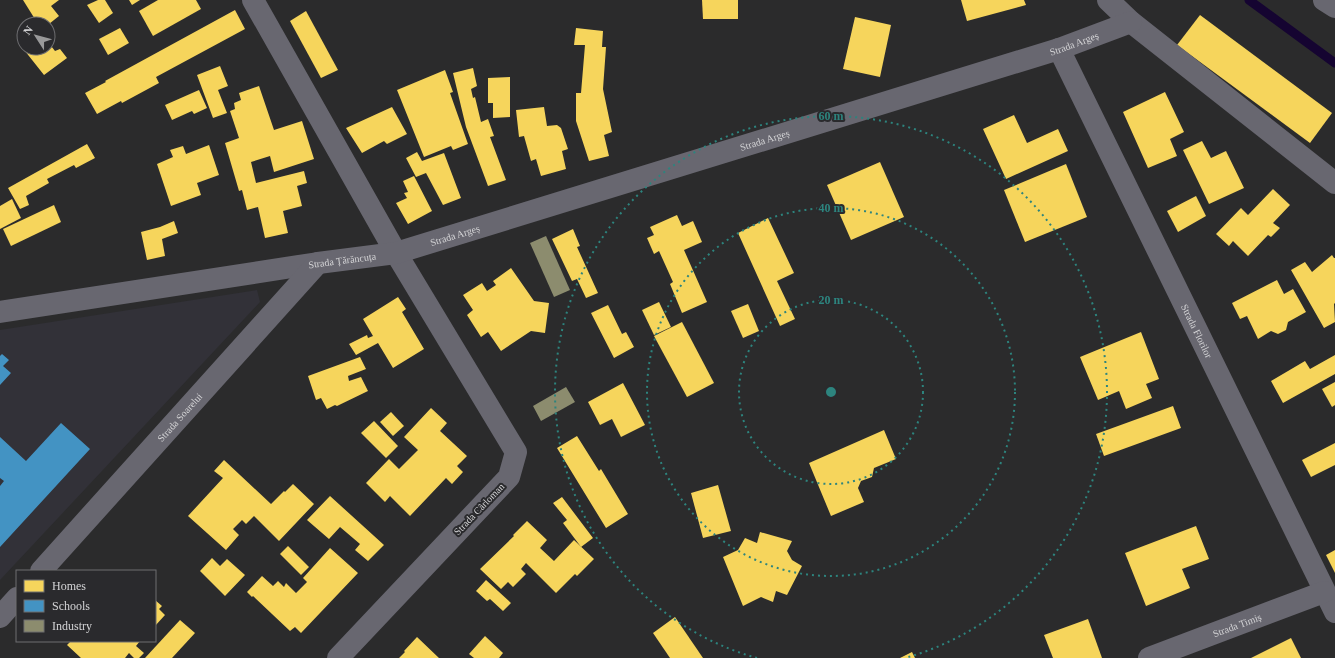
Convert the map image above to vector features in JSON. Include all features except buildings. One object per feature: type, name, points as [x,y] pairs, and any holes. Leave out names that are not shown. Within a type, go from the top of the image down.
[{"type":"street","points":[[253,0],[396,253]]},
{"type":"street","points":[[1108,0],[1131,22],[1335,183]]},
{"type":"street","points":[[1324,0],[1335,7]]},
{"type":"street","name":"Strada Argeș","points":[[396,253],[1059,49],[1131,22]]},
{"type":"street","name":"Strada Florilor","points":[[1059,49],[1335,612]]},
{"type":"street","name":"Strada Țărăncuța","points":[[0,312],[318,263],[396,253]]},
{"type":"street","name":"Strada Cârloman","points":[[338,658],[509,477],[516,452],[396,253]]},
{"type":"street","name":"Strada Soarelui","points":[[42,570],[318,263]]},
{"type":"street","name":"Strada Timiș","points":[[1149,658],[1324,592]]},
{"type":"street","points":[[0,617],[16,599]]},
{"type":"shaded area","points":[[257,290],[260,302],[0,580],[0,330]]},
{"type":"waterway","points":[[1249,0],[1335,63]]}]
